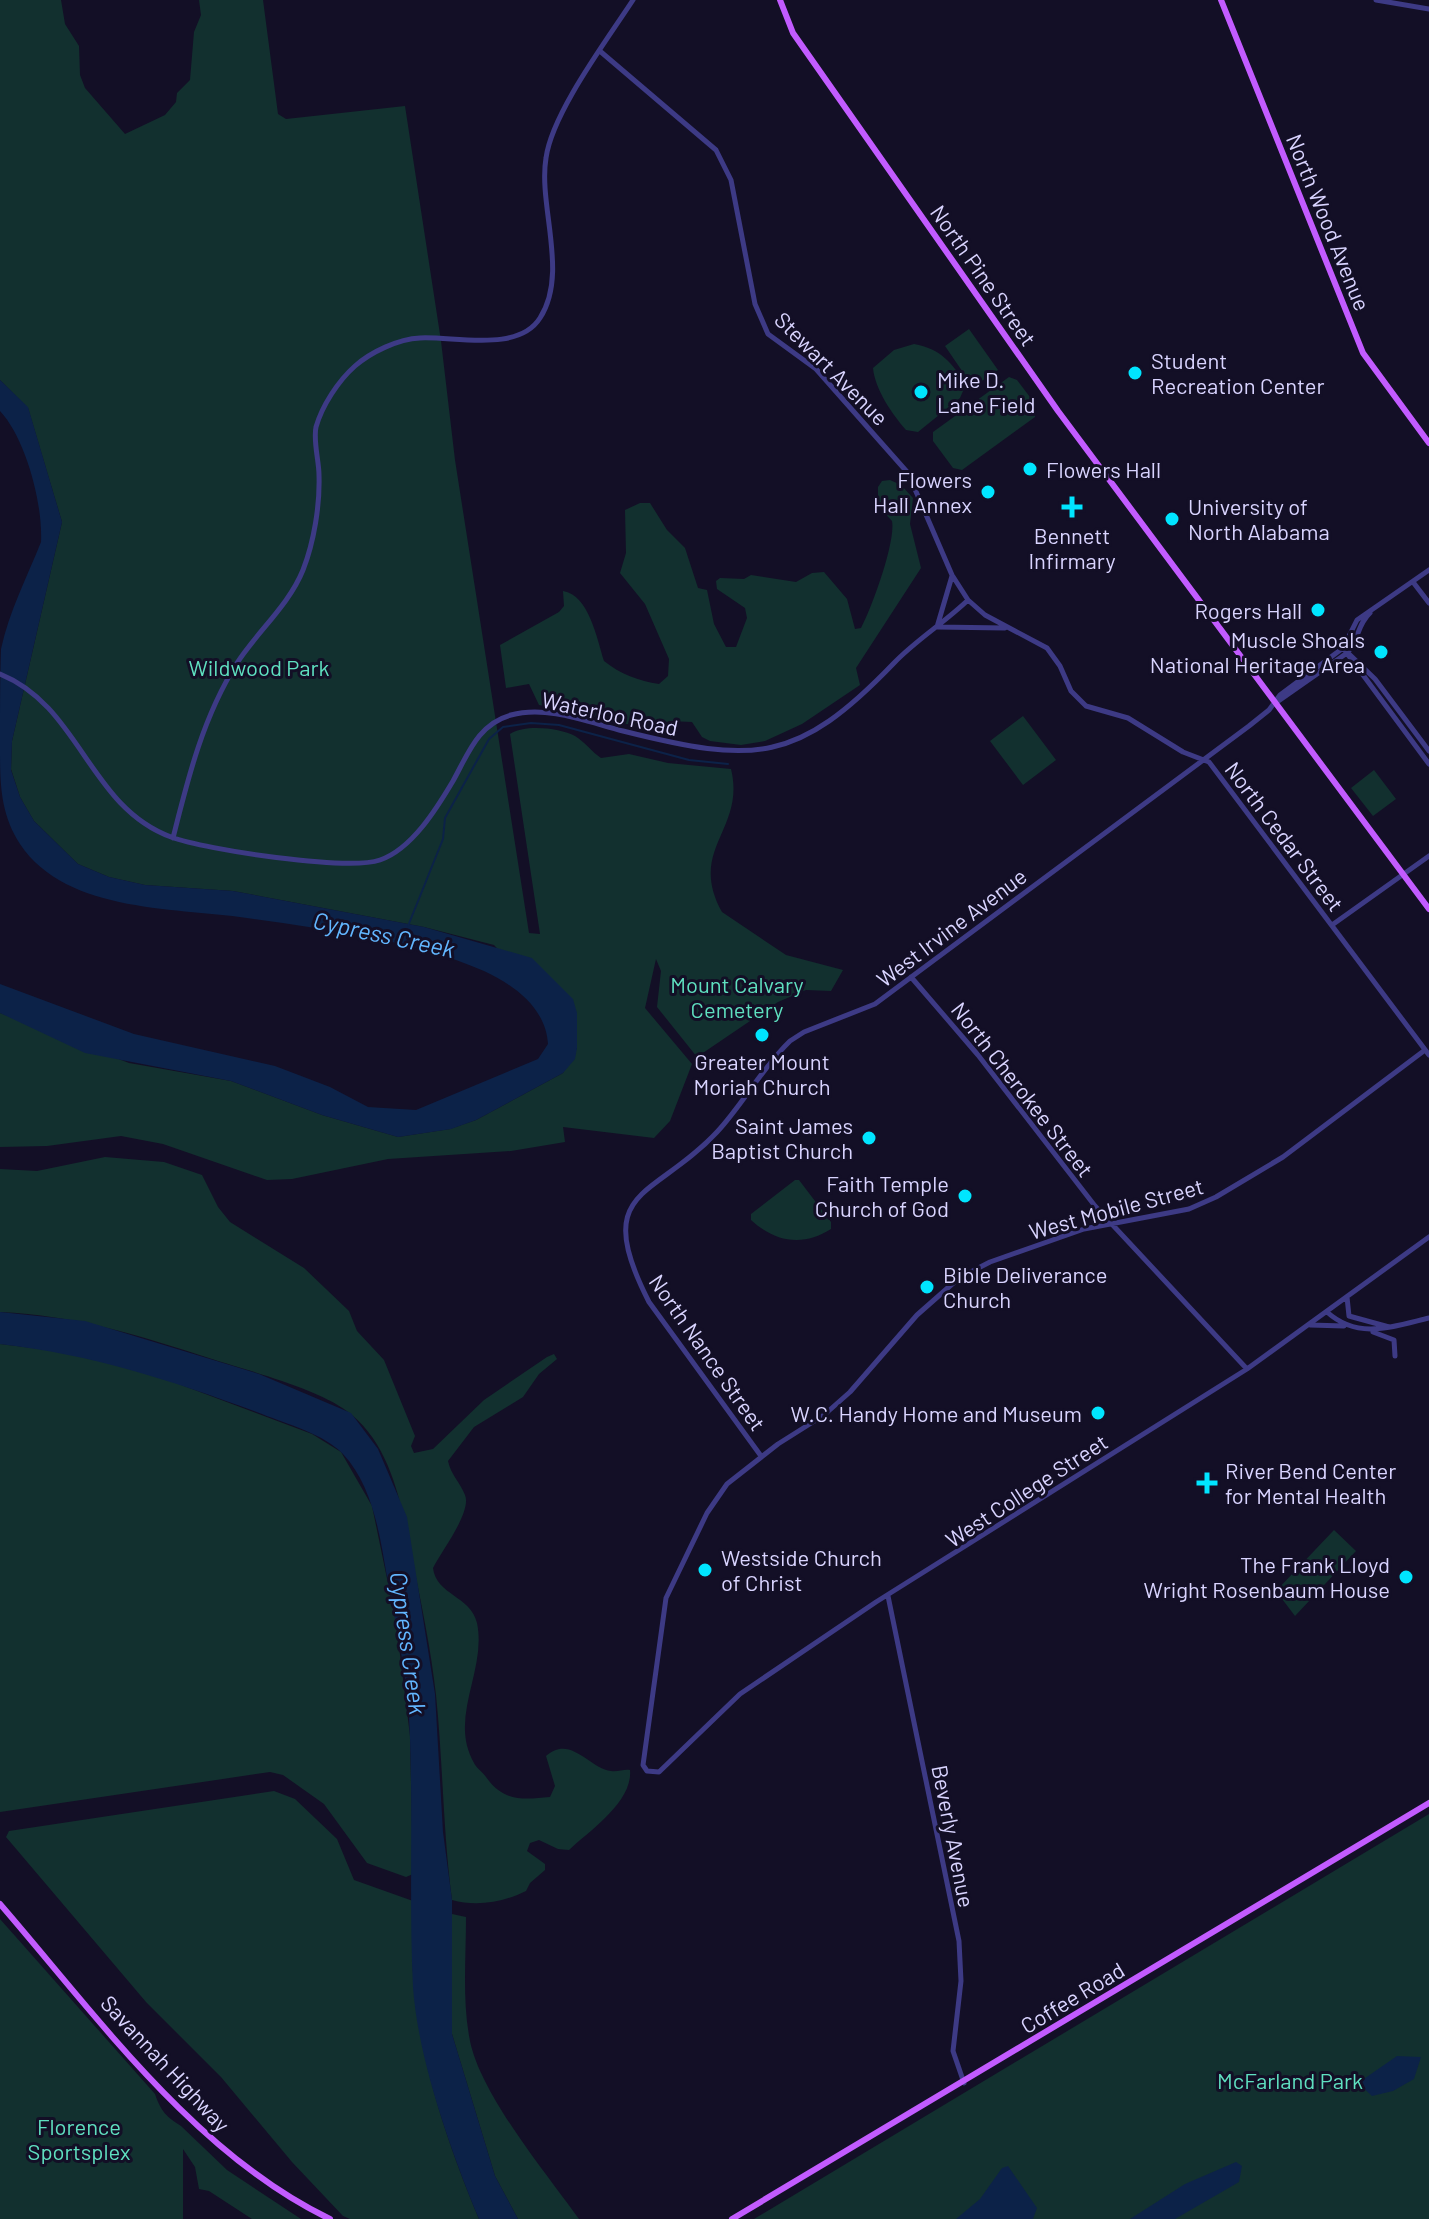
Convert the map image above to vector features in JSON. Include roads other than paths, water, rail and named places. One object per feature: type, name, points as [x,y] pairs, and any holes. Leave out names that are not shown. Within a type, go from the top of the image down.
[{"type":"main road","name":"North Pine Street","points":[[780,0],[798,40],[1011,346],[1429,909]]},
{"type":"main road","name":"North Wood Avenue","points":[[1221,0],[1363,353],[1429,443]]},
{"type":"main road","name":"Coffee Road","points":[[732,2219],[1429,1803]]},
{"type":"main road","name":"Savannah Highway","points":[[0,1904],[201,2130],[268,2185],[330,2219]]},
{"type":"street","points":[[173,838],[191,767],[220,695],[238,662],[304,567],[318,504],[316,427],[343,378],[368,357],[408,340],[517,336],[542,317],[552,269],[546,154],[571,97],[633,0]]},
{"type":"street","points":[[1376,0],[1429,9]]},
{"type":"street","name":"Stewart Avenue","points":[[601,52],[716,150],[731,180],[755,304],[768,334],[816,369],[898,460],[916,487],[952,575],[968,600]]},
{"type":"street","points":[[1345,650],[1357,620],[1429,570]]},
{"type":"street","points":[[952,575],[937,627],[1010,628]]},
{"type":"street","points":[[1413,582],[1429,603]]},
{"type":"street","name":"Waterloo Road","points":[[0,674],[37,695],[76,738],[94,772],[116,801],[148,827],[173,838],[345,865],[381,859],[406,842],[432,813],[479,734],[506,716],[546,713],[705,750],[735,753],[768,749],[800,740],[845,710],[968,600]]},
{"type":"street","name":"North Cedar Street","points":[[968,600],[985,615],[1047,648],[1060,666],[1071,691],[1086,706],[1128,718],[1183,752],[1205,759],[1427,1052]]},
{"type":"street","points":[[1359,660],[1357,637],[1360,622],[1372,611]]},
{"type":"street","points":[[1345,650],[1357,637]]},
{"type":"street","points":[[1345,650],[1359,660],[1375,679],[1429,751]]},
{"type":"street","points":[[1345,650],[1429,764]]},
{"type":"street","name":"West Irvine Avenue","points":[[657,1181],[717,1133],[790,1041],[804,1032],[875,1004],[1284,700],[1345,650]]},
{"type":"street","points":[[1369,684],[1375,679]]},
{"type":"street","points":[[1332,925],[1429,856]]},
{"type":"street","name":"North Cherokee Street","points":[[911,977],[1109,1222],[1247,1369]]},
{"type":"street","name":"West Mobile Street","points":[[647,1771],[643,1765],[666,1598],[720,1493],[761,1456],[833,1407],[917,1315],[959,1278],[1016,1252],[1109,1222],[1189,1209],[1216,1197],[1283,1157],[1427,1052]]},
{"type":"street","name":"North Nance Street","points":[[657,1181],[639,1194],[628,1213],[627,1239],[636,1275],[649,1302],[761,1456]]},
{"type":"street","name":"West College Street","points":[[647,1771],[659,1772],[740,1694],[888,1596],[1247,1369],[1429,1237]]},
{"type":"street","points":[[1347,1297],[1349,1316],[1390,1327]]},
{"type":"street","points":[[1327,1312],[1348,1326]]},
{"type":"street","points":[[1368,1331],[1429,1318]]},
{"type":"street","points":[[1309,1325],[1348,1326],[1390,1337],[1396,1345],[1395,1356]]},
{"type":"street","name":"Beverly Avenue","points":[[888,1596],[959,1941],[961,1981],[953,2051],[964,2083]]},
{"type":"water","name":"Cypress Creek","points":[[0,380],[28,407],[62,522],[12,741],[11,770],[20,797],[34,821],[78,864],[109,877],[145,885],[233,891],[424,927],[532,958],[573,999],[577,1013],[575,1059],[563,1073],[476,1120],[451,1129],[398,1137],[322,1115],[231,1081],[85,1053],[0,1013],[0,984],[134,1034],[275,1066],[330,1087],[368,1107],[416,1110],[538,1059],[548,1044],[541,1019],[526,999],[495,977],[457,960],[341,932],[160,909],[95,896],[66,884],[41,867],[20,844],[8,821],[1,785],[1,649],[13,608],[41,542],[41,527],[36,491],[25,455],[0,411]]},
{"type":"water","name":"Cypress Creek","points":[[0,1312],[85,1321],[259,1374],[351,1413],[378,1449],[407,1517],[435,1694],[443,1832],[452,1900],[452,2034],[495,2176],[518,2219],[479,2219],[447,2135],[421,2044],[413,1987],[411,1770],[407,1698],[381,1545],[374,1512],[362,1481],[335,1447],[294,1426],[197,1391],[101,1362],[0,1344]]},
{"type":"water","points":[[1397,2056],[1421,2057],[1414,2079],[1393,2091],[1372,2096],[1358,2083]]},
{"type":"water","points":[[1236,2162],[1242,2166],[1239,2182],[1175,2219],[1130,2219],[1185,2184]]},
{"type":"water","points":[[1008,2166],[1037,2208],[1033,2219],[956,2219],[980,2199],[1002,2168]]},
{"type":"waterway","points":[[408,926],[443,839],[445,818],[489,739],[503,727],[531,723],[559,725],[689,760],[728,764]]},
{"type":"place","name":"Student Recreation Center","points":[[1135,373]]},
{"type":"place","name":"Mike D. Lane Field","points":[[921,392]]},
{"type":"place","name":"Flowers Hall","points":[[1030,469]]},
{"type":"place","name":"Flowers Hall Annex","points":[[988,492]]},
{"type":"place","name":"Bennett Infirmary","points":[[1072,507]]},
{"type":"place","name":"University of North Alabama","points":[[1172,519]]},
{"type":"place","name":"Rogers Hall","points":[[1318,610]]},
{"type":"place","name":"Muscle Shoals National Heritage Area","points":[[1381,652]]},
{"type":"place","name":"Greater Mount Moriah Church","points":[[762,1035]]},
{"type":"place","name":"Saint James Baptist Church","points":[[869,1138]]},
{"type":"place","name":"Faith Temple Church of God","points":[[965,1196]]},
{"type":"place","name":"Bible Deliverance Church","points":[[927,1287]]},
{"type":"place","name":"W.C. Handy Home and Museum","points":[[1098,1413]]},
{"type":"place","name":"River Bend Center for Mental Health","points":[[1207,1483]]},
{"type":"place","name":"Westside Church of Christ","points":[[705,1570]]},
{"type":"place","name":"The Frank Lloyd Wright Rosenbaum House","points":[[1406,1577]]},
{"type":"park label","name":"Wildwood Park","points":[[259,667]]},
{"type":"park label","name":"Mount Calvary Cemetery","points":[[737,996]]},
{"type":"park label","name":"McFarland Park","points":[[1290,2080]]},
{"type":"park label","name":"Florence Sportsplex","points":[[79,2138]]}]
